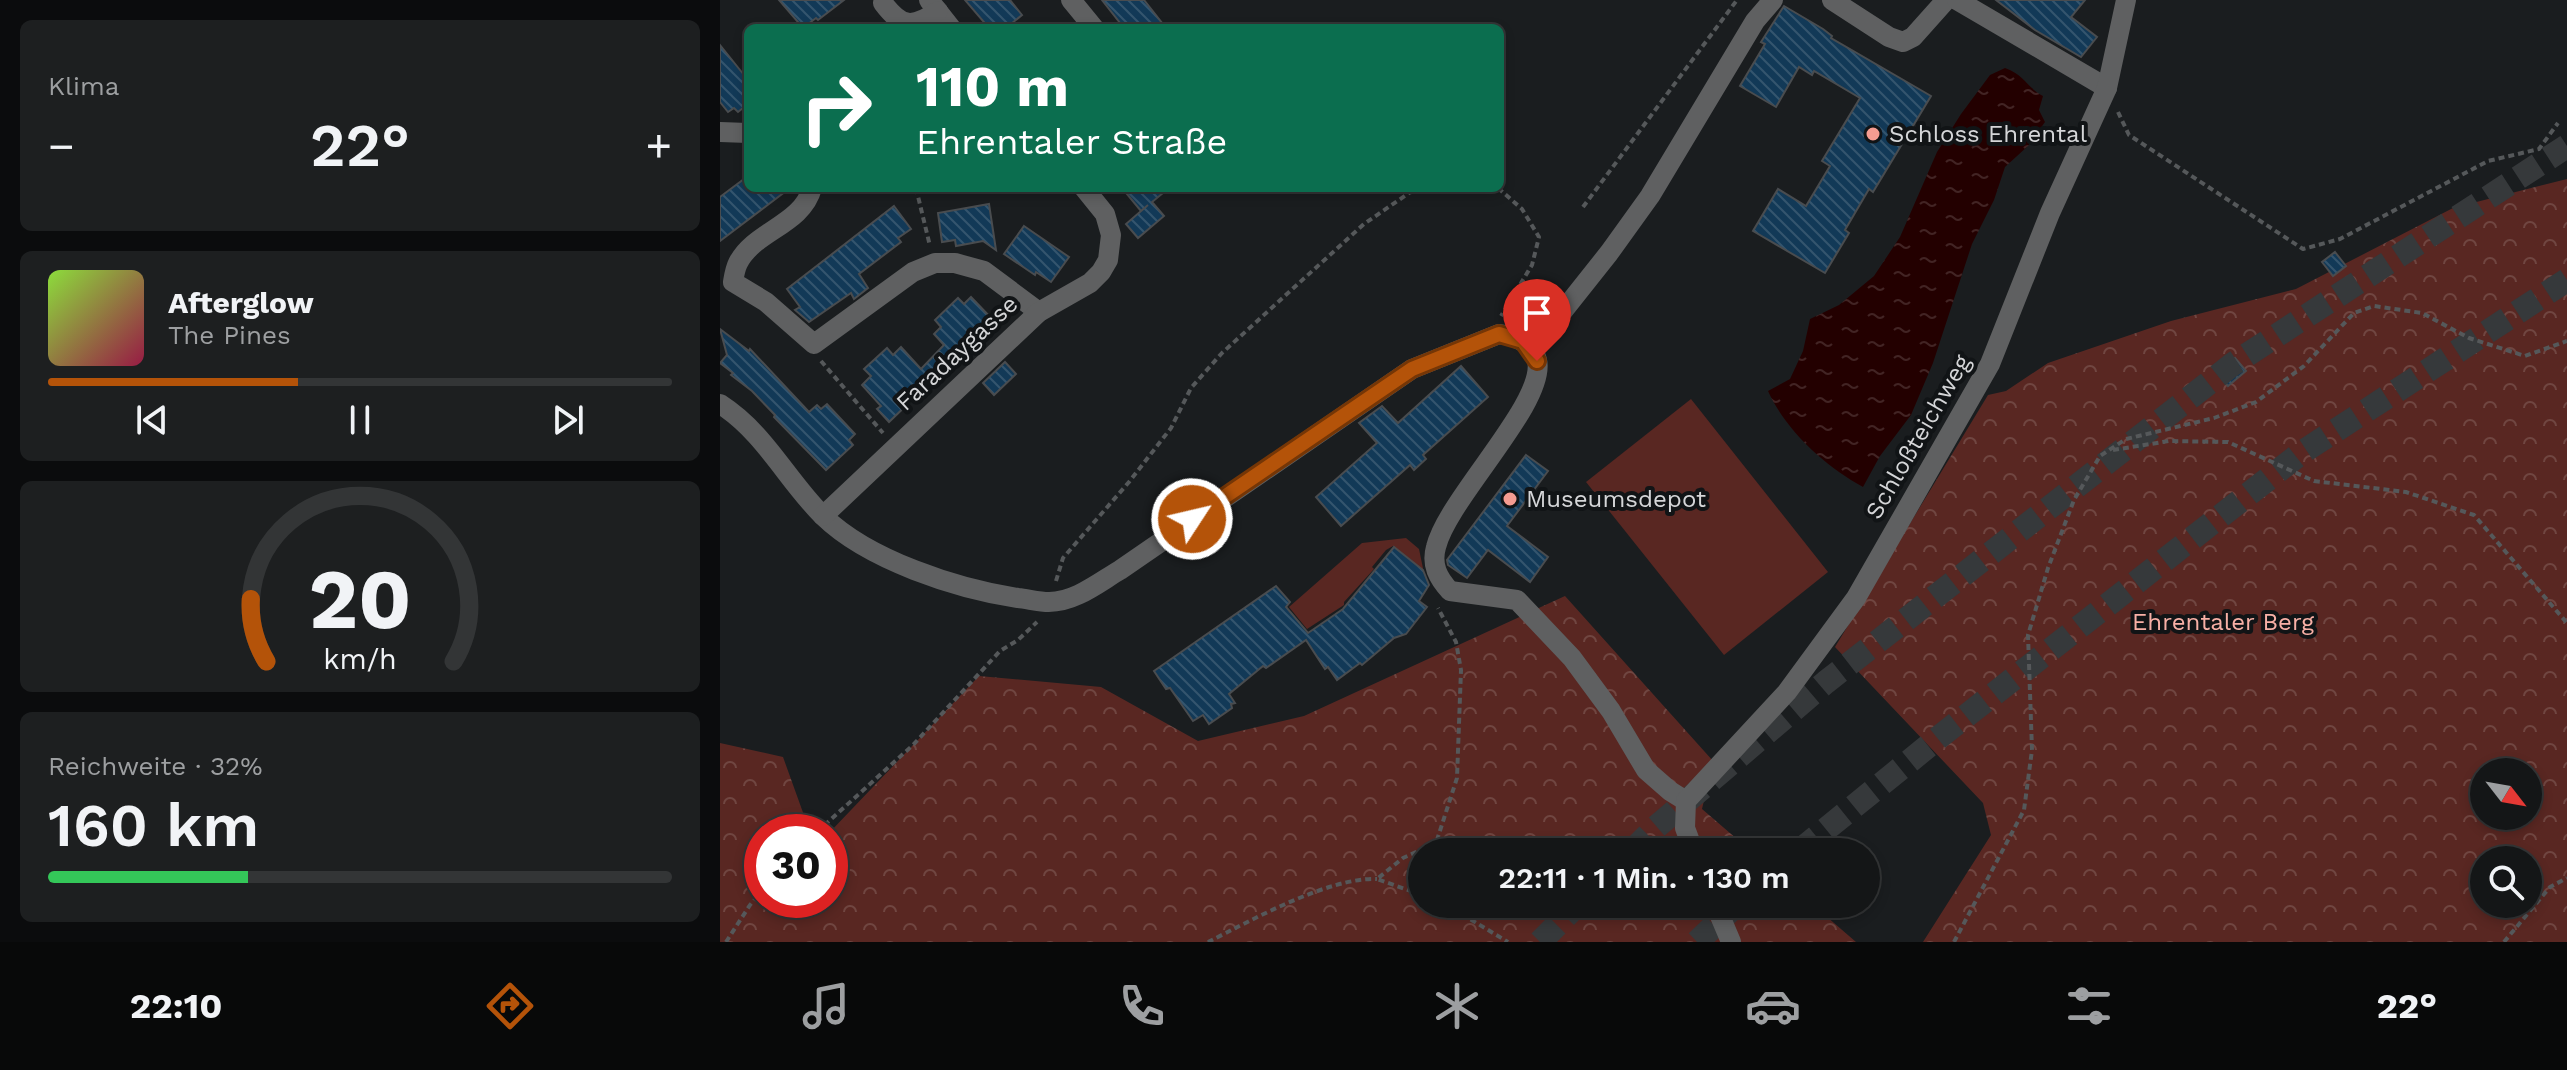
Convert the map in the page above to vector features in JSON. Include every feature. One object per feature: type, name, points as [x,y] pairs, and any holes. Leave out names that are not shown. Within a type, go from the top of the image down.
[{"type":"street","points":[[1071,0],[1091,24]]},
{"type":"street","points":[[1532,350],[1650,196],[1755,21],[1773,0]]},
{"type":"street","points":[[1832,0],[1889,37],[1903,42],[1913,37],[1946,0]]},
{"type":"street","points":[[1957,0],[2107,88]]},
{"type":"street","name":"Schloßteichweg","points":[[1686,801],[1787,692],[1856,598],[1990,364],[2050,213],[2107,88],[2126,0]]},
{"type":"street","points":[[878,1],[893,17],[911,24],[921,23],[933,6],[948,24]]},
{"type":"street","points":[[720,132],[744,133]]},
{"type":"street","points":[[810,192],[799,210],[746,252],[726,282],[766,302],[814,344],[913,272],[935,263],[955,263],[984,271],[1039,312]]},
{"type":"street","name":"Faradaygasse","points":[[823,516],[1039,312],[1090,283],[1108,260],[1111,235],[1105,214],[1087,192]]},
{"type":"street","points":[[720,404],[761,438],[823,516],[846,534],[892,560],[952,584],[979,592],[1049,602],[1074,597],[1120,570],[1412,369],[1499,334],[1511,335],[1532,350],[1537,361],[1535,380],[1529,396],[1442,528],[1434,550],[1437,577],[1450,591],[1517,600],[1572,658],[1611,711],[1646,770],[1686,801],[1685,828],[1689,838]]},
{"type":"street","points":[[1721,918],[1731,942]]},
{"type":"path","points":[[1583,207],[1737,0]]},
{"type":"path","points":[[2107,88],[2129,135],[2303,249],[2340,239],[2488,161],[2539,149],[2558,123]]},
{"type":"path","points":[[917,192],[935,263]]},
{"type":"path","points":[[837,814],[913,745],[1000,651],[1018,640],[1038,620],[1049,602],[1063,558],[1171,428],[1191,388],[1222,353],[1364,224],[1412,192]]},
{"type":"path","points":[[1483,340],[1532,265],[1539,237],[1522,209],[1503,192]]},
{"type":"path","points":[[1954,942],[2024,810],[2032,750],[2028,635],[2048,568],[2074,500],[2100,456],[2126,439],[2214,418],[2256,402],[2304,366],[2354,313],[2374,306],[2422,313],[2469,338],[2525,356],[2567,341]]},
{"type":"path","points":[[814,344],[815,355],[895,447]]},
{"type":"path","points":[[2110,450],[2169,441],[2228,442],[2314,481],[2406,492],[2474,515],[2567,623]]},
{"type":"path","points":[[1377,879],[1403,858],[1436,843],[1457,778],[1461,670],[1456,642],[1442,612]]},
{"type":"path","points":[[1208,942],[1270,910],[1356,878],[1377,879],[1408,890]]},
{"type":"path","points":[[2504,942],[2550,887],[2567,878]]},
{"type":"path","points":[[726,942],[744,914]]},
{"type":"path","points":[[1468,918],[1508,942]]},
{"type":"green space","name":"Ehrentaler Berg","points":[[2567,179],[2567,942],[1923,942],[1991,835],[1983,803],[1835,647],[1988,395],[2006,391],[2048,363],[2171,321],[2296,289],[2453,208]]},
{"type":"green space","points":[[1691,399],[1828,572],[1724,655],[1586,482]]},
{"type":"green space","points":[[1406,538],[1419,549],[1425,578],[1409,566],[1411,560],[1393,546],[1386,550],[1344,605],[1307,629],[1289,607],[1362,543]]},
{"type":"green space","points":[[1565,596],[1713,761],[1702,809],[1736,838],[1408,838],[1408,918],[1828,918],[1856,942],[720,942],[720,743],[783,757],[804,814],[744,814],[744,918],[848,918],[847,814],[979,676],[1101,687],[1198,741],[1304,716]]},
{"type":"water","points":[[2005,68],[2043,96],[2039,110],[2045,122],[2028,146],[2005,167],[1994,200],[1972,244],[1933,363],[1911,415],[1880,456],[1863,487],[1808,446],[1785,420],[1768,391],[1790,379],[1803,351],[1810,319],[1839,305],[1874,276],[1900,237],[1937,152],[1990,75]]},
{"type":"building","points":[[779,0],[844,0],[818,20],[800,24]]},
{"type":"building","points":[[965,0],[1010,0],[1022,15],[1011,24],[986,24]]},
{"type":"building","points":[[1102,0],[1144,0],[1163,24],[1121,24]]},
{"type":"building","points":[[1996,0],[2085,0],[2071,17],[2097,37],[2081,57],[2035,30]]},
{"type":"building","name":"Schloss Ehrental","points":[[1784,6],[1823,29],[1831,38],[1931,96],[1873,192],[1869,189],[1845,230],[1849,233],[1825,273],[1753,231],[1778,189],[1806,206],[1830,166],[1822,161],[1860,98],[1814,71],[1812,75],[1799,67],[1776,107],[1740,86],[1765,44],[1761,42]]},
{"type":"building","points":[[720,45],[744,75],[744,107],[738,112],[734,108],[728,112],[720,102]]},
{"type":"building","points":[[744,179],[744,192],[785,192],[720,241],[720,197]]},
{"type":"building","points":[[1125,192],[1164,192],[1152,202],[1164,216],[1138,238],[1126,224],[1148,205],[1141,211]]},
{"type":"building","points":[[989,204],[996,250],[983,241],[956,246],[955,240],[942,242],[938,213]]},
{"type":"building","points":[[894,206],[911,229],[898,238],[901,242],[859,274],[868,288],[854,299],[851,293],[809,322],[795,310],[800,307],[787,289]]},
{"type":"building","points":[[1024,226],[1069,257],[1051,282],[1004,254]]},
{"type":"building","points":[[2335,252],[2346,266],[2333,276],[2322,262]]},
{"type":"building","points":[[971,297],[994,321],[889,422],[877,409],[881,406],[862,385],[871,376],[864,369],[887,348],[893,355],[901,347],[921,369],[944,345],[934,334],[941,327],[935,320],[958,298],[964,304]]},
{"type":"building","points":[[720,329],[750,349],[809,412],[817,405],[821,409],[827,404],[855,434],[849,440],[853,445],[826,470],[752,391],[720,363],[727,355]]},
{"type":"building","points":[[2235,358],[2246,371],[2228,386],[2217,372]]},
{"type":"building","points":[[1005,362],[1016,374],[994,395],[983,383]]},
{"type":"building","points":[[1461,366],[1488,397],[1423,455],[1426,459],[1414,470],[1410,465],[1341,526],[1316,497],[1377,443],[1359,423],[1382,406],[1398,423]]},
{"type":"building","name":"Museumsdepot","points":[[1526,455],[1548,471],[1507,526],[1548,557],[1530,582],[1488,550],[1467,578],[1448,565],[1447,560]]},
{"type":"building","points":[[1394,547],[1423,570],[1429,585],[1419,601],[1427,607],[1406,634],[1394,638],[1362,665],[1360,663],[1337,680],[1328,667],[1325,669],[1306,640],[1266,668],[1263,666],[1229,694],[1235,703],[1231,704],[1232,708],[1209,724],[1203,715],[1193,721],[1154,671],[1276,586],[1290,602],[1286,607],[1308,633],[1343,609]]},
{"type":"tunnel","points":[[1645,838],[1826,682],[2233,364],[2567,146]]},
{"type":"tunnel","points":[[1815,838],[2301,453],[2567,280]]},
{"type":"tunnel","points":[[1540,942],[1564,918]]},
{"type":"tunnel","points":[[1697,942],[1722,918]]},
{"type":"place","name":"Schloss Ehrental","points":[[1873,134]]},
{"type":"place","name":"Museumsdepot","points":[[1510,499]]},
{"type":"route","points":[[1192,519],[1412,369],[1499,334],[1523,341],[1537,361]]}]
